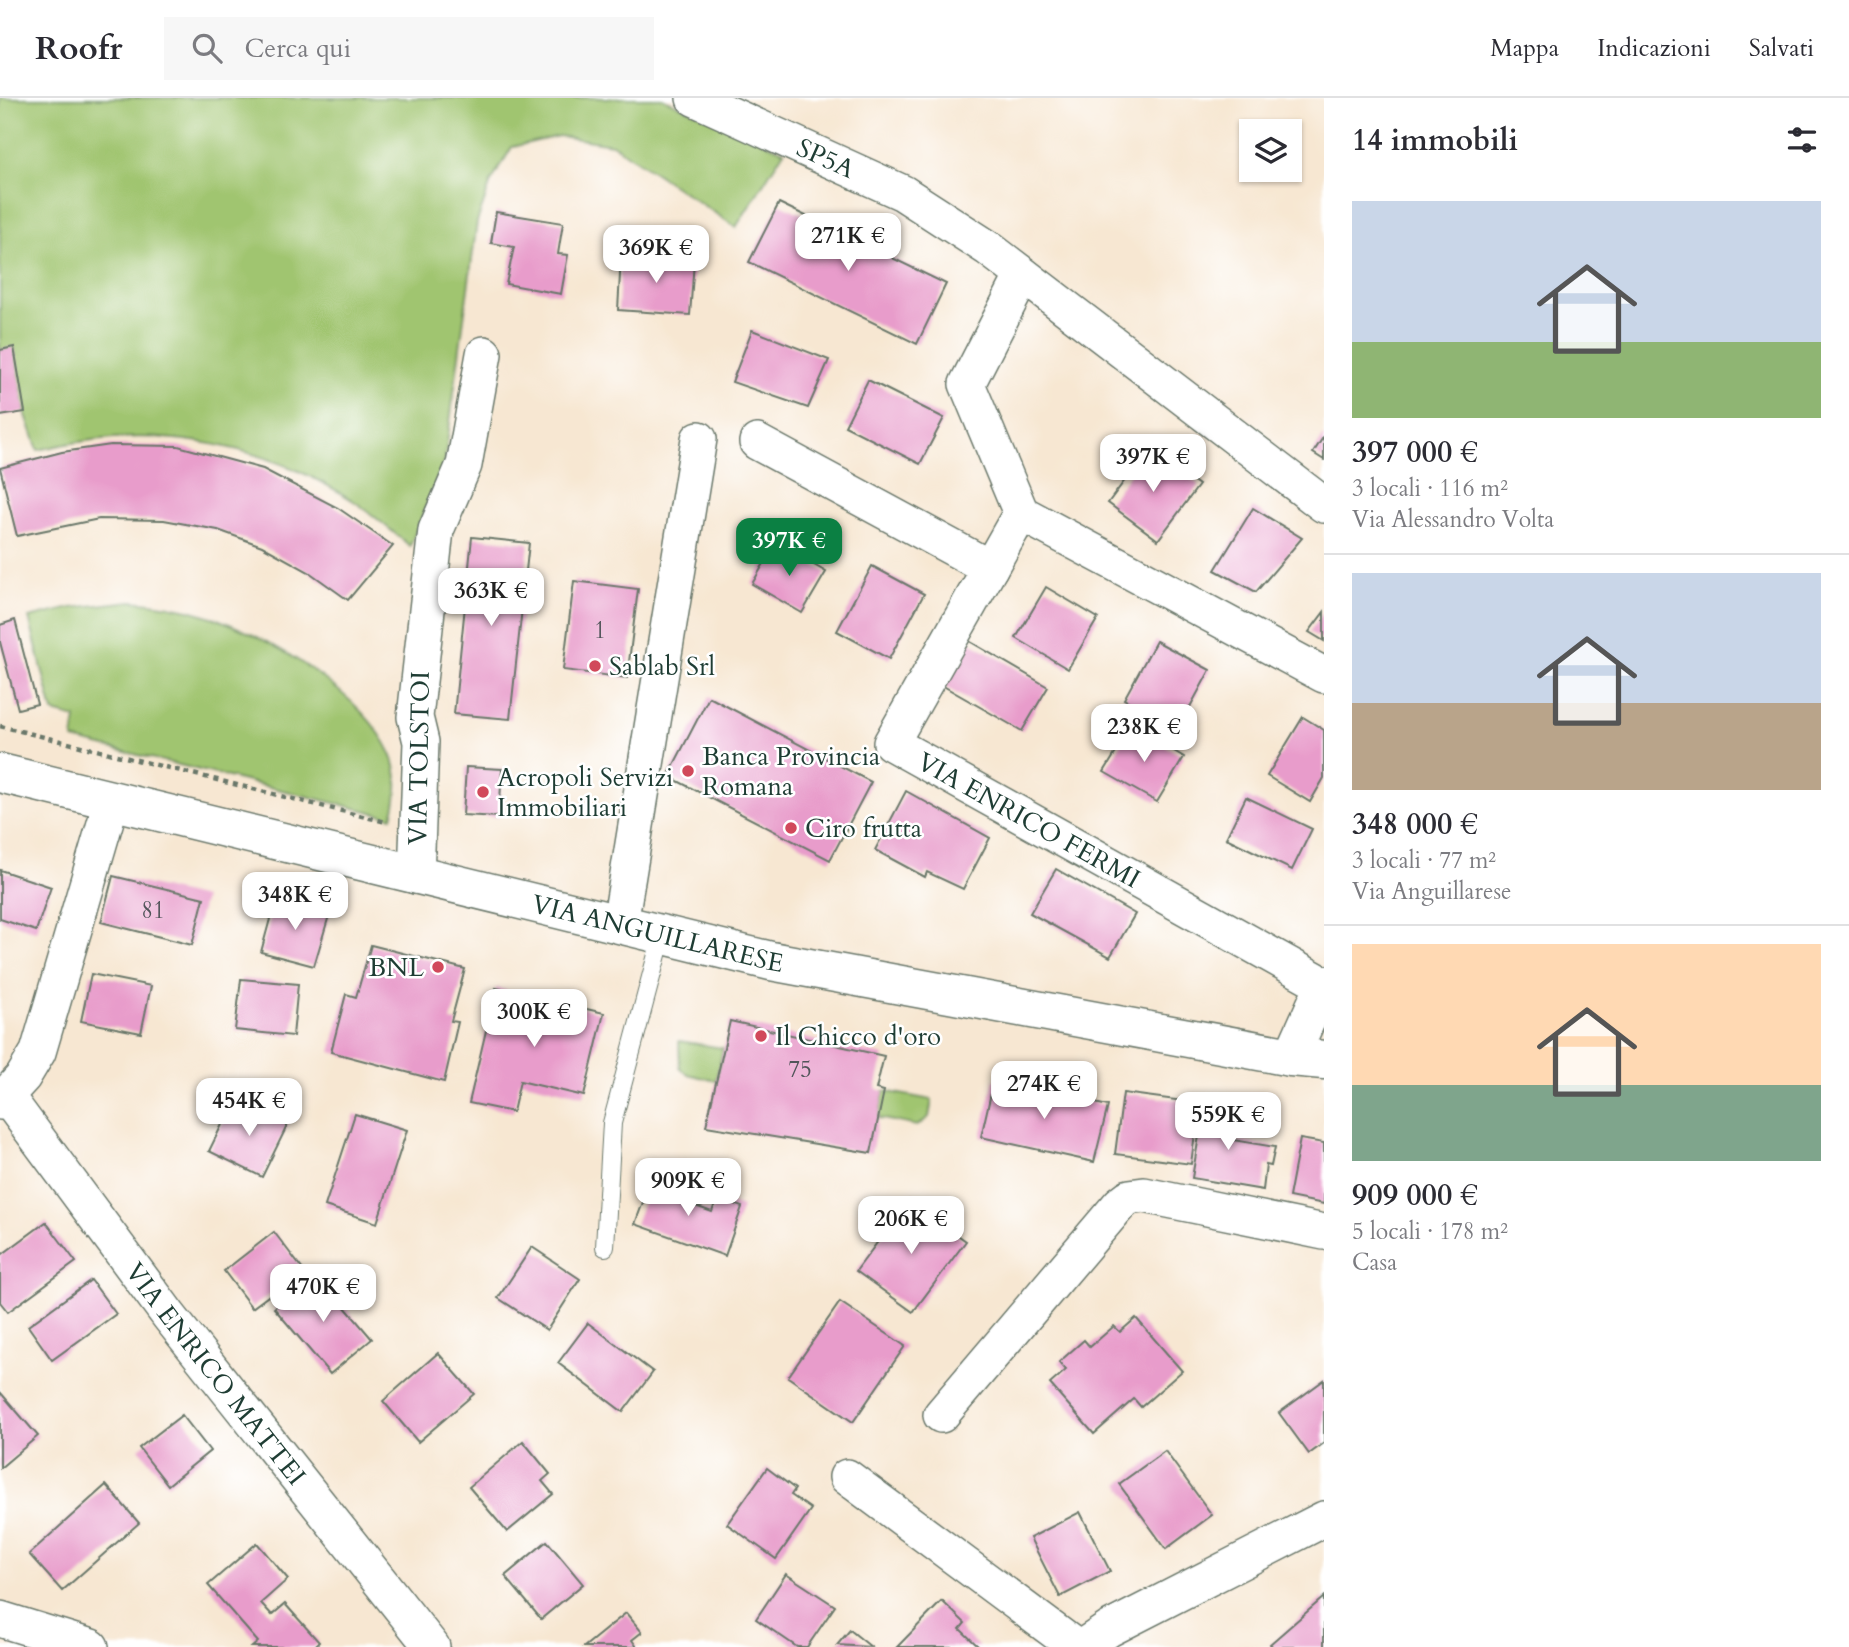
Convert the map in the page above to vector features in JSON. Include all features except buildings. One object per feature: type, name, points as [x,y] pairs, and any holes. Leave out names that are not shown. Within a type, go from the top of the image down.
[{"type":"main road","name":"VIA ANGUILLARESE","points":[[0,773],[111,803],[785,964],[1307,1059]]},
{"type":"street","name":"SP5A","points":[[694,98],[903,193],[988,248],[1324,505]]},
{"type":"street","points":[[1023,275],[967,384],[1021,513],[1324,675]]},
{"type":"street","name":"VIA TOLSTOI","points":[[416,876],[421,743],[415,717],[436,530],[464,465],[484,354]]},
{"type":"street","points":[[620,924],[699,439]]},
{"type":"street","points":[[757,442],[990,568]]},
{"type":"street","name":"VIA ENRICO FERMI","points":[[1021,513],[891,743],[1324,984]]},
{"type":"street","points":[[3,1099],[38,1052],[111,803]]},
{"type":"street","points":[[1307,1059],[1324,984]]},
{"type":"street","name":"VIA ENRICO MATTEI","points":[[3,1099],[169,1316],[432,1647]]},
{"type":"street","points":[[941,1415],[1120,1203],[1129,1197],[1144,1195],[1324,1232]]},
{"type":"street","points":[[847,1477],[1076,1647]]},
{"type":"street","points":[[1082,1647],[1096,1636],[1324,1520]]},
{"type":"street","points":[[0,1619],[91,1647]]},
{"type":"lane","points":[[605,1247],[612,1123],[662,936]]},
{"type":"path","points":[[0,726],[418,830]]},
{"type":"green space","points":[[0,98],[662,98],[784,151],[736,227],[612,144],[559,136],[512,147],[491,182],[477,222],[445,459],[410,546],[352,500],[316,479],[239,450],[160,438],[119,438],[38,450],[25,412],[14,348],[0,350]]},
{"type":"green space","points":[[132,601],[187,610],[230,624],[284,652],[337,689],[378,732],[391,754],[396,769],[397,786],[392,817],[73,739],[76,718],[53,712],[29,618],[71,608]]},
{"type":"green space","points":[[679,1041],[723,1048],[716,1081],[688,1074],[680,1068]]},
{"type":"green space","points":[[884,1091],[932,1100],[929,1117],[917,1126],[878,1118]]},
{"type":"place","name":"Sablab Srl","points":[[595,666]]},
{"type":"place","name":"Banca Provincia Romana","points":[[688,771]]},
{"type":"place","name":"Acropoli Servizi Immobiliari","points":[[483,792]]},
{"type":"place","name":"Ciro frutta","points":[[791,828]]},
{"type":"place","name":"BNL","points":[[438,967]]},
{"type":"place","name":"Il Chicco d'oro","points":[[761,1036]]}]
